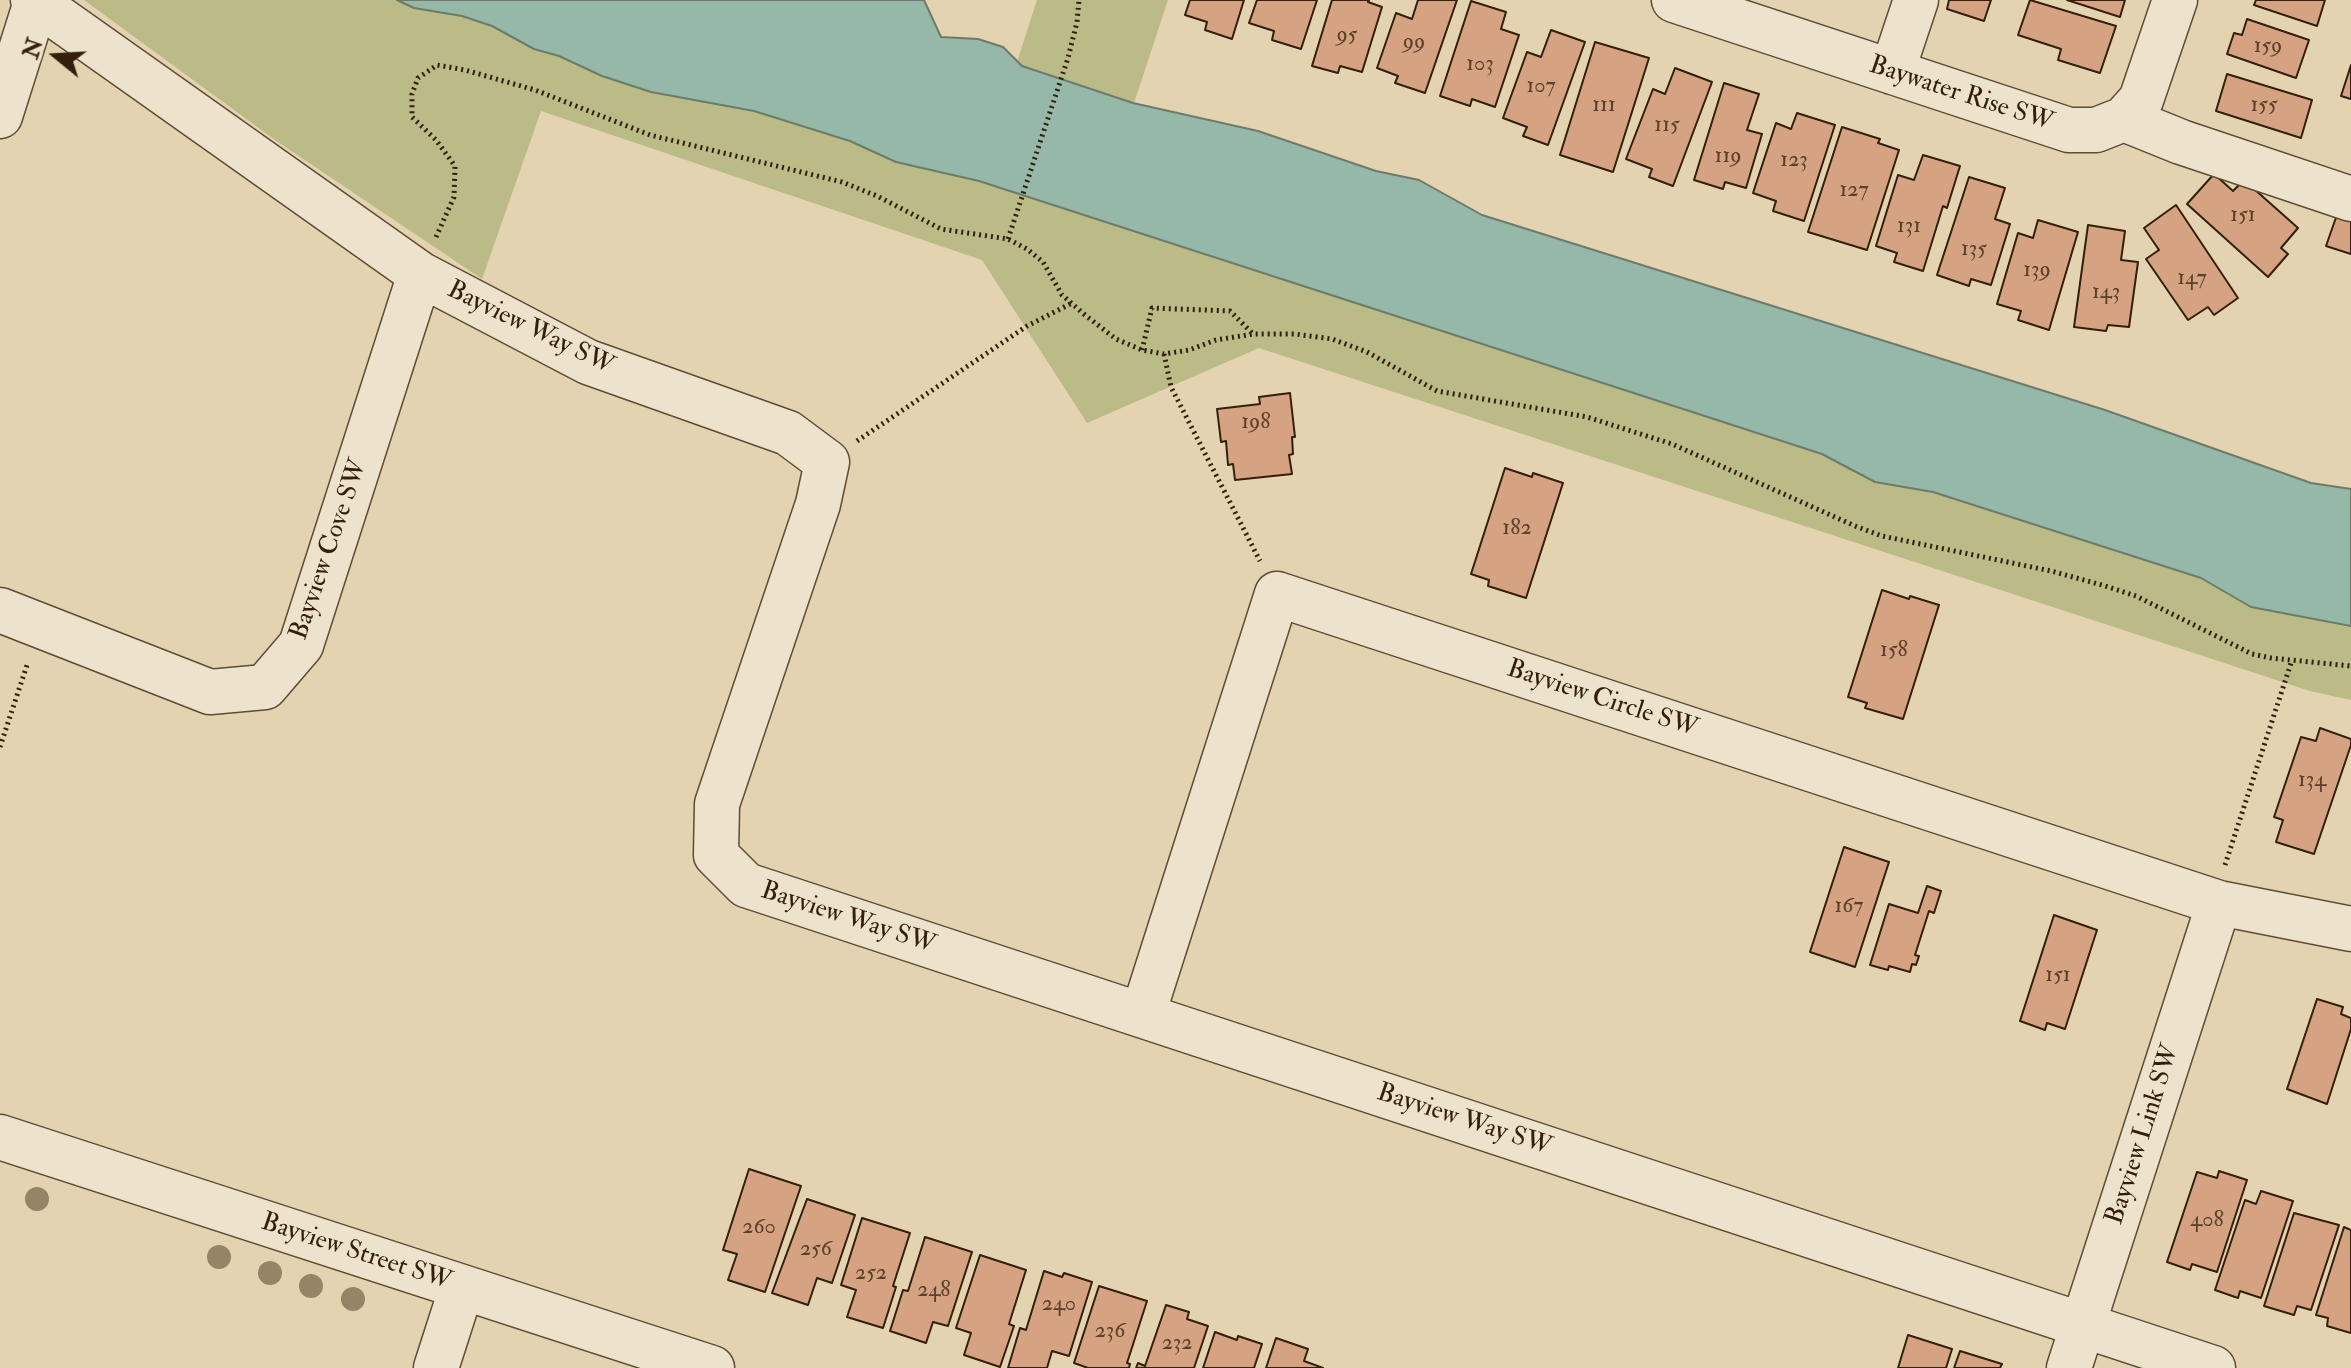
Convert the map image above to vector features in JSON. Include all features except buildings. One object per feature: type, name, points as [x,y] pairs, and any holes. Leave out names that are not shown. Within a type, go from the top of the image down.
[{"type":"street","name":"Baywater Rise SW","points":[[1674,0],[2069,130],[2096,130],[2124,119]]},
{"type":"street","points":[[1892,72],[1916,0]]},
{"type":"street","points":[[2175,0],[2141,100],[2124,119],[2181,142],[2351,199]]},
{"type":"street","points":[[0,116],[35,1]]},
{"type":"street","name":"Bayview Way SW","points":[[35,1],[420,274],[588,362],[788,433],[827,462],[818,504],[717,804],[716,855],[746,885],[2213,1368]]},
{"type":"street","name":"Bayview Cove SW","points":[[11,620],[210,692],[265,687],[301,645],[420,274]]},
{"type":"street","points":[[1143,1014],[1277,594]]},
{"type":"street","name":"Bayview Circle SW","points":[[1277,594],[2219,903],[2351,929]]},
{"type":"street","name":"Bayview Link SW","points":[[2069,1368],[2219,903]]},
{"type":"street","name":"Bayview Street SW","points":[[0,1137],[712,1368]]},
{"type":"street","points":[[436,1368],[462,1287]]},
{"type":"path","points":[[1008,239],[1068,58],[1079,0]]},
{"type":"path","points":[[420,274],[454,197],[455,166],[436,140],[412,117],[412,94],[418,78],[437,65],[535,90],[650,135],[842,182],[941,229],[1008,239],[1043,262],[1062,295],[1106,332],[1142,350],[1164,354],[1253,334],[1295,334],[1332,339],[1367,352],[1437,391],[1587,417],[1672,444],[1882,536],[2051,571],[2102,585],[2136,596],[2252,654],[2351,666]]},
{"type":"path","points":[[827,462],[1027,326],[1072,303]]},
{"type":"path","points":[[1142,350],[1152,308],[1230,311],[1253,334]]},
{"type":"path","points":[[1164,354],[1171,387],[1277,594]]},
{"type":"path","points":[[0,747],[11,620]]},
{"type":"path","points":[[2219,903],[2226,863],[2292,660]]},
{"type":"green space","points":[[84,0],[397,0],[414,8],[462,16],[492,26],[534,49],[651,92],[754,111],[850,141],[896,162],[979,181],[1822,454],[1875,482],[1933,492],[2201,578],[2251,607],[2351,626],[2351,700],[2310,691],[1259,348],[1087,423],[982,260],[541,111],[482,279],[275,140]]},
{"type":"green space","points":[[1037,0],[1168,0],[1134,103],[1017,62]]},
{"type":"shaded area","points":[[397,0],[924,0],[941,37],[978,39],[1003,47],[1022,66],[1133,103],[1258,131],[1376,171],[1419,180],[1482,215],[2105,410],[2311,483],[2351,489],[2351,626],[2251,607],[2201,578],[1933,492],[1875,482],[1822,454],[979,181],[896,162],[850,141],[754,111],[651,92],[534,49],[492,26],[462,16],[414,8]]}]
